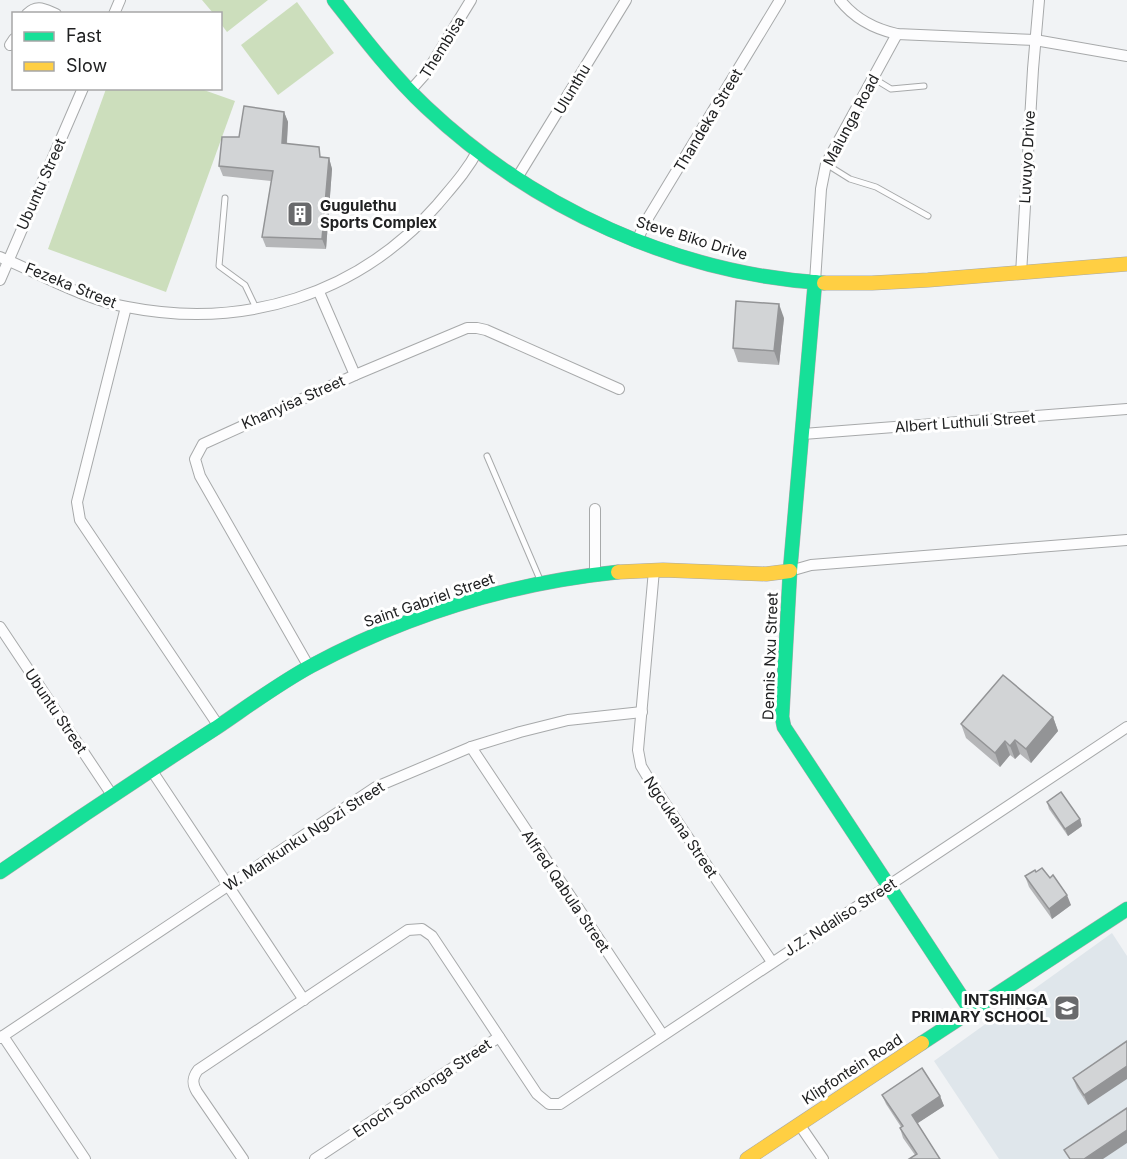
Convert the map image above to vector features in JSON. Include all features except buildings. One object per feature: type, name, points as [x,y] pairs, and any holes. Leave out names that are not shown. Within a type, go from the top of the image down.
[{"type":"street","name":"Thembisa","points":[[410,91],[427,72],[471,0]]},
{"type":"street","name":"Ulunthu","points":[[517,178],[626,0]]},
{"type":"street","name":"Thandeka Street","points":[[637,240],[648,218],[780,0]]},
{"type":"street","points":[[840,0],[848,10],[863,21],[881,30],[897,34],[1035,40],[1127,56]]},
{"type":"street","name":"Luvuyo Drive","points":[[1021,274],[1039,0]]},
{"type":"street","name":"Steve Biko Drive","points":[[338,2],[410,91],[440,120],[478,150],[517,178],[575,213],[663,250],[735,270],[815,282],[899,282],[1127,264]]},
{"type":"street","points":[[29,12],[38,7],[51,12]]},
{"type":"street","name":"Malunga Road","points":[[815,282],[821,189],[826,164],[897,34]]},
{"type":"street","name":"Ubuntu Street","points":[[0,280],[4,259],[82,90]]},
{"type":"street","name":"Fezeka Street","points":[[4,259],[86,294],[126,307],[189,314],[256,308],[319,292],[380,258],[425,219],[461,178],[478,150]]},
{"type":"street","name":"Dennis Nxu Street","points":[[815,282],[790,571],[782,717],[784,727],[971,1011]]},
{"type":"street","points":[[319,292],[355,375]]},
{"type":"street","points":[[126,307],[77,502],[77,511],[87,530],[218,725]]},
{"type":"street","name":"Khanyisa Street","points":[[309,667],[200,476],[195,459],[203,444],[355,375],[467,328],[477,328],[620,389]]},
{"type":"street","name":"Albert Luthuli Street","points":[[803,434],[1127,409]]},
{"type":"street","points":[[595,509],[595,575]]},
{"type":"street","points":[[790,571],[823,564],[1127,540]]},
{"type":"street","name":"Saint Gabriel Street","points":[[0,872],[112,795],[309,667],[390,628],[470,601],[542,583],[595,575],[654,570],[770,574],[790,571]]},
{"type":"street","name":"Ngcukana Street","points":[[654,570],[638,756],[641,766],[772,962]]},
{"type":"street","name":"Ubuntu Street","points":[[0,628],[112,795]]},
{"type":"street","name":"W. Mankunku Ngozi Street","points":[[2,1037],[376,787],[471,747],[520,732],[568,720],[642,712]]},
{"type":"street","name":"J.Z. Ndaliso Street","points":[[499,1037],[537,1094],[545,1102],[553,1105],[564,1101],[1127,727]]},
{"type":"street","name":"Alfred Qabula Street","points":[[471,747],[662,1035]]},
{"type":"street","points":[[152,771],[304,1000]]},
{"type":"street","name":"Klipfontein Road","points":[[747,1159],[1127,909]]},
{"type":"street","points":[[243,1159],[197,1092],[193,1084],[198,1070],[408,930],[417,928],[429,933],[435,939],[499,1037]]},
{"type":"street","points":[[2,1037],[85,1159]]},
{"type":"street","name":"Enoch Sontonga Street","points":[[315,1159],[499,1037]]},
{"type":"street","points":[[799,1124],[823,1159]]},
{"type":"lane","points":[[873,78],[891,89],[924,86]]},
{"type":"lane","points":[[826,164],[850,179],[876,187],[928,216]]},
{"type":"lane","points":[[225,198],[219,266],[245,285],[256,308]]},
{"type":"lane","points":[[488,456],[542,583]]},
{"type":"shaded area","name":"INTSHINGA PRIMARY SCHOOL","points":[[1112,933],[1127,956],[1127,1159],[999,1159],[934,1061]]},
{"type":"green space","points":[[202,0],[268,0],[227,32],[222,25],[222,12],[212,12]]},
{"type":"green space","points":[[297,2],[334,53],[278,95],[241,45]]},
{"type":"green space","points":[[106,90],[204,90],[235,101],[166,292],[48,249]]},
{"type":"traffic: fast","points":[[334,0],[390,69],[426,107],[468,143],[513,176],[560,205],[610,230],[662,250],[715,266],[769,277],[824,283]]},
{"type":"traffic: fast","points":[[815,282],[790,571],[782,717],[784,727],[971,1011]]},
{"type":"traffic: fast","points":[[0,872],[275,688],[347,648],[422,617],[499,593],[538,584],[618,572]]},
{"type":"traffic: fast","points":[[922,1043],[1127,909]]},
{"type":"traffic: slow","points":[[824,283],[928,280],[1127,264]]},
{"type":"traffic: slow","points":[[618,572],[663,570],[766,574],[790,571]]},
{"type":"traffic: slow","points":[[747,1159],[922,1043]]},
{"type":"place","name":"Gugulethu Sports Complex","points":[[300,214]]},
{"type":"place","name":"INTSHINGA PRIMARY SCHOOL","points":[[1067,1008]]}]
